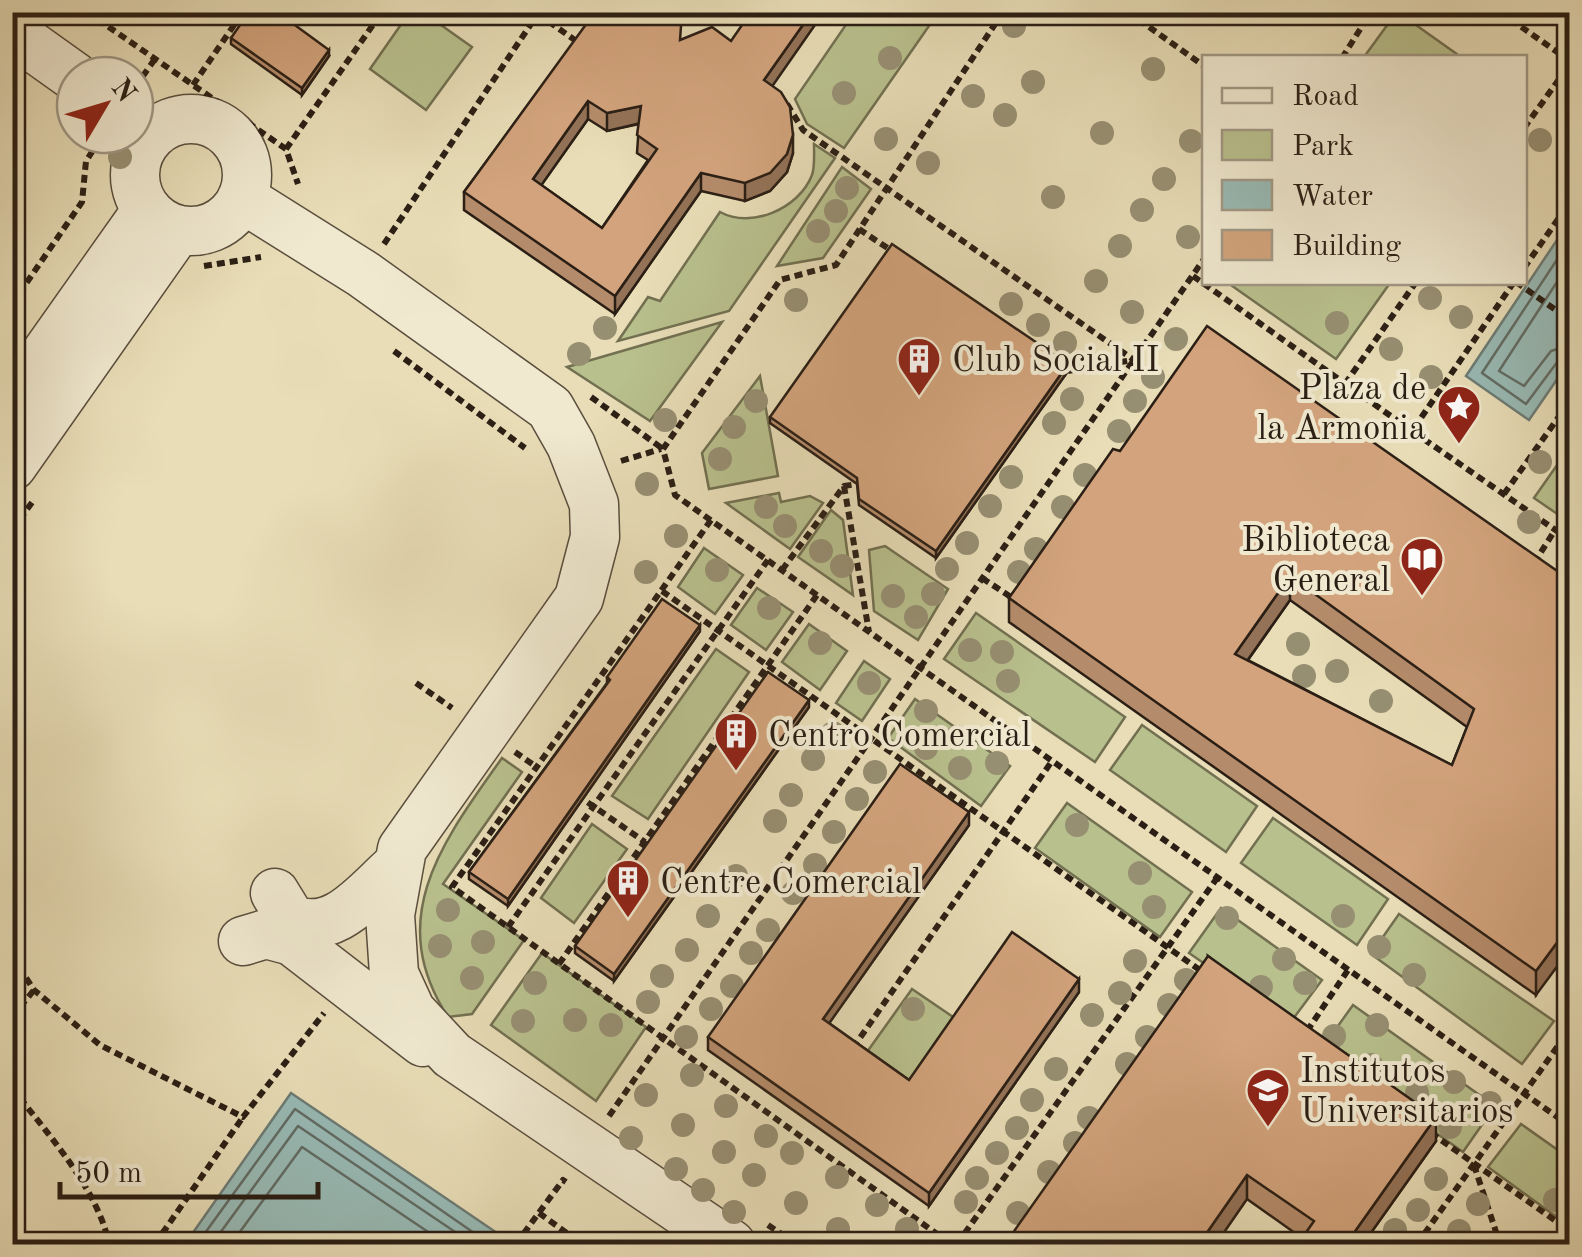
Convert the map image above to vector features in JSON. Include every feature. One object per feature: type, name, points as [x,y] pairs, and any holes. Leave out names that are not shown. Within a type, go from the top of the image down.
[{"type":"street","points":[[12,32],[55,63]]},
{"type":"street","points":[[12,358],[57,292],[113,258],[226,220],[244,188],[244,156],[222,129],[189,120],[155,121]]},
{"type":"street","points":[[140,155],[135,176],[175,236]]},
{"type":"street","points":[[244,188],[282,245],[550,408],[572,445],[594,504],[595,537],[579,598],[402,849],[396,867],[390,914],[394,974],[411,1012],[452,1055]]},
{"type":"street","points":[[27,477],[175,236]]},
{"type":"street","points":[[12,401],[113,258]]},
{"type":"street","points":[[275,893],[291,919],[315,926],[340,918],[396,867]]},
{"type":"street","points":[[243,941],[266,934],[292,941],[424,1043],[452,1055],[731,1244]]},
{"type":"path","points":[[155,112],[243,12]]},
{"type":"path","points":[[286,149],[382,12]]},
{"type":"path","points":[[1003,12],[836,265],[780,280],[663,449],[676,495],[1570,1126]]},
{"type":"path","points":[[1128,12],[1202,65]]},
{"type":"path","points":[[1344,55],[1371,12]]},
{"type":"path","points":[[1500,12],[1570,62],[1527,124]]},
{"type":"path","points":[[383,246],[538,13],[584,47]]},
{"type":"path","points":[[776,94],[794,112],[803,130],[1134,360]]},
{"type":"path","points":[[12,304],[82,202],[86,161],[95,155]]},
{"type":"path","points":[[1527,264],[1570,202]]},
{"type":"path","points":[[860,229],[892,250]]},
{"type":"path","points":[[175,236],[262,256],[282,245]]},
{"type":"path","points":[[610,1113],[1202,261]]},
{"type":"path","points":[[1193,276],[1202,282]]},
{"type":"path","points":[[1206,285],[1570,540]]},
{"type":"path","points":[[1345,384],[1414,285]]},
{"type":"path","points":[[1412,431],[1513,285]]},
{"type":"path","points":[[1520,285],[1570,320]]},
{"type":"path","points":[[1068,371],[1134,360]]},
{"type":"path","points":[[1504,494],[1570,401]]},
{"type":"path","points":[[12,530],[27,477]]},
{"type":"path","points":[[782,570],[844,486],[857,484]]},
{"type":"path","points":[[844,486],[869,632]]},
{"type":"path","points":[[711,520],[452,887],[662,1038],[954,1244],[1217,878]]},
{"type":"path","points":[[1525,576],[1555,530]]},
{"type":"path","points":[[508,927],[768,560]]},
{"type":"path","points":[[982,578],[1022,604]]},
{"type":"path","points":[[662,590],[1212,978]]},
{"type":"path","points":[[558,964],[817,595]]},
{"type":"path","points":[[416,683],[464,716]]},
{"type":"path","points":[[502,744],[552,777]]},
{"type":"path","points":[[850,1051],[1052,761]]},
{"type":"path","points":[[565,786],[658,852]]},
{"type":"path","points":[[672,862],[700,881]]},
{"type":"path","points":[[12,956],[34,990],[100,1045],[243,1117]]},
{"type":"path","points":[[1300,1040],[1348,970]]},
{"type":"path","points":[[12,1017],[34,990]]},
{"type":"path","points":[[155,1244],[243,1117],[331,1004]]},
{"type":"path","points":[[1417,1244],[1569,1032]]},
{"type":"path","points":[[12,1088],[78,1180],[106,1226],[110,1244]]},
{"type":"path","points":[[1426,1130],[1570,1231]]},
{"type":"path","points":[[1474,1164],[1500,1244]]},
{"type":"path","points":[[516,1244],[563,1180]]},
{"type":"path","points":[[539,1213],[582,1244]]},
{"type":"green space","points":[[409,13],[424,13],[472,47],[426,110],[370,69]]},
{"type":"green space","points":[[849,13],[938,13],[844,148],[807,124],[795,99],[852,16]]},
{"type":"green space","points":[[1399,13],[1458,55],[1365,55]]},
{"type":"green space","points":[[814,144],[835,158],[729,311],[618,341],[648,297],[660,301],[720,212],[732,217],[759,217],[796,198],[812,175]]},
{"type":"green space","points":[[842,167],[871,189],[823,258],[777,266]]},
{"type":"green space","points":[[1231,285],[1389,285],[1336,359]]},
{"type":"green space","points":[[722,322],[650,421],[567,367]]},
{"type":"green space","points":[[760,376],[778,476],[709,489],[702,453]]},
{"type":"green space","points":[[1569,448],[1569,522],[1534,498]]},
{"type":"green space","points":[[779,493],[781,502],[810,496],[823,503],[790,549],[726,503]]},
{"type":"green space","points":[[831,510],[843,520],[853,595],[798,557]]},
{"type":"green space","points":[[885,546],[948,589],[918,640],[874,611],[869,550]]},
{"type":"green space","points":[[704,548],[743,575],[715,614],[678,587]]},
{"type":"green space","points":[[757,588],[793,612],[766,650],[731,625]]},
{"type":"green space","points":[[976,613],[1125,717],[1095,762],[944,659]]},
{"type":"green space","points":[[809,624],[847,651],[820,690],[782,662]]},
{"type":"green space","points":[[716,649],[749,672],[648,819],[612,796]]},
{"type":"green space","points":[[864,661],[890,679],[862,721],[836,703]]},
{"type":"green space","points":[[915,699],[1010,766],[981,806],[888,738]]},
{"type":"green space","points":[[1142,725],[1257,806],[1226,852],[1110,770]]},
{"type":"green space","points":[[502,758],[522,772],[443,884],[524,940],[472,1014],[448,1017],[429,981],[421,946],[421,913],[442,850]]},
{"type":"green space","points":[[1067,803],[1192,892],[1160,937],[1035,848]]},
{"type":"green space","points":[[1273,818],[1388,899],[1357,945],[1241,863]]},
{"type":"green space","points":[[592,824],[627,849],[574,923],[541,898]]},
{"type":"green space","points":[[1221,908],[1322,980],[1290,1023],[1189,953]]},
{"type":"green space","points":[[1399,914],[1554,1021],[1522,1064],[1371,954]]},
{"type":"green space","points":[[542,953],[646,1027],[596,1101],[491,1025]]},
{"type":"green space","points":[[912,989],[959,1021],[909,1092],[862,1059]]},
{"type":"green space","points":[[1353,1005],[1495,1106],[1463,1152],[1320,1051]]},
{"type":"green space","points":[[1521,1124],[1569,1158],[1569,1226],[1488,1167]]},
{"type":"water","points":[[1569,222],[1569,362],[1529,420],[1466,376]]},
{"type":"water","points":[[291,1093],[503,1237],[498,1244],[467,1244],[458,1239],[460,1244],[185,1244]]},
{"type":"building","points":[[249,12],[277,12],[329,50],[302,88],[231,38]]},
{"type":"building","points":[[595,12],[682,12],[680,40],[712,27],[731,41],[751,12],[812,12],[764,80],[781,92],[790,107],[793,135],[787,154],[770,173],[745,183],[701,173],[615,296],[464,192]],"holes":[[[588,101],[607,113],[641,106],[637,135],[657,149],[602,228],[533,179]]]},
{"type":"building","name":"Club Social II","points":[[892,244],[1068,364],[936,551],[859,499],[857,478],[770,417]]},
{"type":"building","points":[[1207,326],[1570,580],[1570,925],[1536,971],[1009,598],[1113,449],[1120,451]],"holes":[[[1290,576],[1474,709],[1452,765],[1235,654]]]},
{"type":"building","points":[[662,599],[700,625],[508,899],[469,872],[610,680],[607,677]]},
{"type":"building","points":[[768,672],[809,700],[614,974],[575,946]]},
{"type":"building","points":[[900,764],[969,812],[823,1019],[909,1080],[1012,932],[1079,979],[929,1193],[708,1037]]},
{"type":"building","points":[[1208,956],[1436,1117],[1346,1244],[1298,1244],[1314,1221],[1247,1175],[1199,1244],[1005,1244]]},
{"type":"place","name":"Club Social II","points":[[919,397]]},
{"type":"place","name":"Plaza de la Armonia","points":[[1459,445]]},
{"type":"place","name":"Biblioteca General","points":[[1422,597]]},
{"type":"place","name":"Centro Comercial","points":[[736,772]]},
{"type":"place","name":"Centre Comercial","points":[[628,919]]},
{"type":"place","name":"Institutos Universitarios","points":[[1268,1128]]}]
